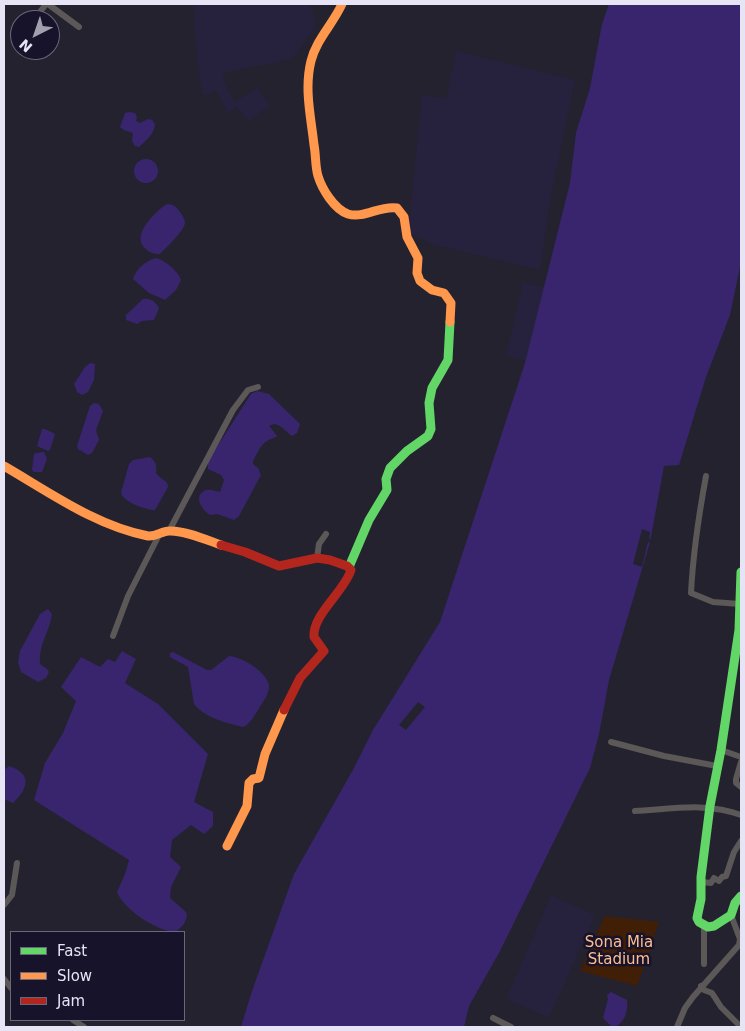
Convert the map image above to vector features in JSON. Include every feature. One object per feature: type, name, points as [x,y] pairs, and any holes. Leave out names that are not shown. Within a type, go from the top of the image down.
[{"type":"street","points":[[47,4],[79,27]]},
{"type":"street","points":[[227,846],[247,806],[250,795],[249,783],[253,779],[259,778],[265,754],[275,728],[300,678],[324,651],[314,638],[315,628],[351,574],[349,568],[369,520],[387,490],[386,479],[390,468],[428,436],[431,430],[429,403],[432,388],[448,360],[451,303],[444,293],[432,290],[420,281],[417,273],[418,258],[407,237],[404,217],[397,208],[383,206],[365,213],[349,214],[336,206],[319,179],[308,103],[308,70],[314,50],[342,4]]},
{"type":"street","points":[[169,531],[233,410],[248,390],[258,387]]},
{"type":"street","points":[[4,466],[84,512],[120,528],[149,536],[169,531],[206,539],[279,566],[317,558],[330,560],[349,568]]},
{"type":"street","points":[[706,476],[692,569],[691,593],[713,602],[740,604]]},
{"type":"street","points":[[317,558],[319,544],[326,534]]},
{"type":"street","points":[[112,636],[128,596],[159,535]]},
{"type":"street","points":[[741,572],[739,646],[710,806],[701,899],[697,918],[699,922],[708,927],[714,926],[731,915],[735,903],[741,896]]},
{"type":"street","points":[[612,742],[664,756],[717,766]]},
{"type":"street","points":[[721,750],[741,757]]},
{"type":"street","points":[[741,762],[736,783],[741,787]]},
{"type":"street","points":[[635,811],[710,806],[741,815]]},
{"type":"street","points":[[702,882],[711,883],[714,878],[719,881],[722,877],[726,876],[734,852],[741,841]]},
{"type":"street","points":[[4,905],[12,896],[17,863]]},
{"type":"street","points":[[677,1027],[685,1008],[701,986],[738,944],[740,939],[731,915]]},
{"type":"street","points":[[704,925],[704,964]]},
{"type":"street","points":[[701,986],[704,990],[712,992],[721,1007],[741,1027]]},
{"type":"street","points":[[493,1018],[511,1027]]},
{"type":"shaded area","points":[[194,4],[308,4],[314,13],[315,27],[292,59],[222,73],[235,102],[257,88],[270,105],[249,121],[237,107],[228,113],[216,91],[203,96],[194,25]]},
{"type":"shaded area","points":[[609,4],[741,4],[741,262],[730,315],[706,377],[679,465],[664,466],[650,542],[609,680],[599,734],[590,768],[500,951],[469,1006],[464,1027],[241,1027],[294,874],[354,768],[373,730],[440,622],[525,363],[570,183],[576,133],[590,88],[602,24]]},
{"type":"shaded area","points":[[456,51],[575,80],[551,196],[540,270],[435,245],[408,233],[422,94],[446,99]]},
{"type":"shaded area","points":[[125,113],[135,113],[136,121],[140,123],[148,119],[152,120],[155,124],[147,140],[139,147],[135,146],[132,141],[133,133],[120,127]]},
{"type":"shaded area","points":[[146,159],[155,162],[158,171],[155,180],[146,183],[137,180],[134,171],[137,162]]},
{"type":"shaded area","points":[[167,204],[176,207],[185,223],[178,235],[160,254],[152,253],[143,246],[141,235],[152,217]]},
{"type":"shaded area","points":[[157,258],[171,267],[181,280],[176,290],[165,300],[149,293],[133,279],[136,272],[142,266]]},
{"type":"shaded area","points":[[523,282],[553,289],[536,363],[506,356]]},
{"type":"shaded area","points":[[143,299],[153,301],[159,308],[154,320],[142,321],[137,324],[126,320],[126,315]]},
{"type":"shaded area","points":[[90,363],[95,364],[94,380],[88,392],[82,395],[77,392],[74,384],[85,367]]},
{"type":"shaded area","points":[[257,391],[269,394],[300,424],[297,433],[292,436],[278,425],[272,424],[269,426],[277,436],[264,443],[253,461],[261,475],[239,516],[234,520],[217,514],[210,515],[200,504],[199,497],[206,490],[220,492],[224,480],[221,475],[208,469],[208,461],[251,394]]},
{"type":"shaded area","points":[[94,403],[99,404],[103,411],[96,430],[99,440],[92,453],[88,455],[78,449],[77,446],[90,406]]},
{"type":"shaded area","points":[[42,429],[55,434],[48,451],[37,446]]},
{"type":"shaded area","points":[[44,452],[47,459],[42,472],[34,472],[32,470],[34,454]]},
{"type":"shaded area","points":[[150,457],[156,464],[156,473],[168,484],[155,510],[135,505],[121,493],[129,464],[133,460]]},
{"type":"shaded area","points":[[48,609],[52,614],[41,650],[40,664],[49,672],[46,678],[38,682],[21,672],[18,662],[20,651],[40,614]]},
{"type":"shaded area","points":[[122,651],[136,659],[125,683],[158,704],[208,754],[194,802],[213,812],[213,826],[204,834],[191,825],[172,840],[170,857],[181,867],[171,887],[170,898],[186,912],[187,916],[184,924],[177,931],[160,928],[142,919],[121,899],[117,892],[129,860],[34,800],[45,763],[63,733],[76,701],[61,687],[81,657],[100,667],[108,659],[115,662]]},
{"type":"shaded area","points":[[173,652],[207,670],[211,670],[229,656],[241,659],[260,672],[268,682],[269,688],[265,699],[250,722],[243,727],[217,719],[199,709],[194,704],[188,667],[170,657],[170,653]]},
{"type":"shaded area","points":[[9,766],[22,773],[26,782],[22,792],[13,803],[4,799],[4,770]]},
{"type":"shaded area","points":[[551,895],[595,915],[549,1018],[506,999]]},
{"type":"shaded area","points":[[611,992],[627,1000],[626,1015],[622,1022],[615,1027],[611,1026],[603,1018],[608,999],[607,995]]},
{"type":"green space","name":"Sona Mia Stadium","points":[[605,916],[659,922],[637,986],[580,971]]},
{"type":"pier","points":[[642,529],[650,532],[649,539],[653,540],[652,543],[648,542],[642,567],[633,564]]},
{"type":"pier","points":[[418,702],[425,707],[406,730],[399,725]]},
{"type":"traffic: fast","points":[[349,567],[369,520],[387,490],[386,479],[390,468],[407,451],[428,436],[431,429],[429,403],[432,388],[448,360],[450,322]]},
{"type":"traffic: fast","points":[[741,572],[739,630],[721,750],[710,806],[701,877],[701,899],[697,918],[699,922],[708,927],[714,926],[731,915],[735,903],[741,896]]},
{"type":"traffic: slow","points":[[342,4],[313,53],[309,71],[309,103],[318,176],[329,198],[338,208],[348,214],[360,215],[384,208],[397,208],[404,217],[407,237],[418,258],[417,273],[420,281],[432,290],[444,293],[451,303],[450,322]]},
{"type":"traffic: slow","points":[[4,466],[73,507],[129,531],[148,536],[154,536],[166,531],[175,531],[221,545]]},
{"type":"traffic: slow","points":[[227,846],[247,806],[249,783],[253,779],[259,778],[265,754],[284,710]]},
{"type":"traffic: jam","points":[[221,545],[245,552],[279,566],[317,558],[330,560],[347,566],[351,570],[342,587],[318,620],[314,637],[324,651],[300,678],[284,710]]}]
